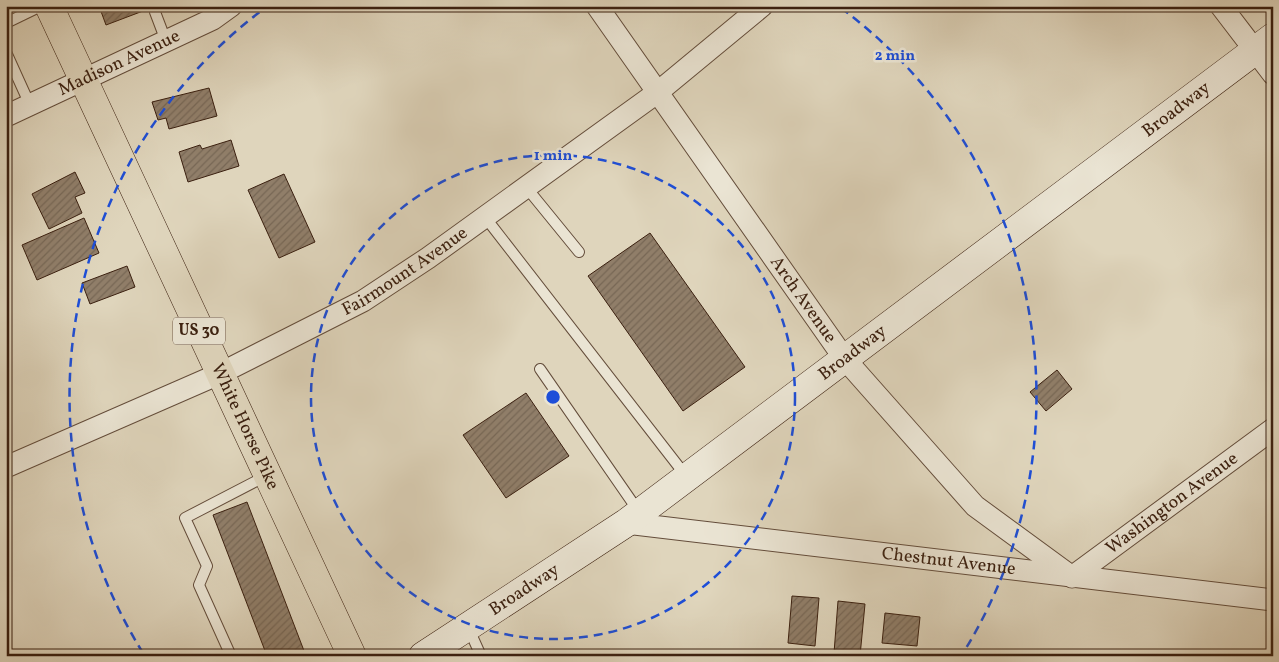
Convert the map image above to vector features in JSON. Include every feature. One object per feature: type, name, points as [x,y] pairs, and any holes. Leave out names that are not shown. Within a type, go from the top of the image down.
[{"type":"highway","name":"White Horse Pike","points":[[48,6],[352,656]]},
{"type":"street","name":"Madison Avenue","points":[[6,116],[213,19],[231,6]]},
{"type":"street","name":"Arch Avenue","points":[[597,6],[844,358],[975,506],[1072,576]]},
{"type":"street","name":"Fairmount Avenue","points":[[6,467],[219,374],[363,301],[428,258],[658,92],[762,6]]},
{"type":"street","points":[[1221,6],[1264,44],[1273,74]]},
{"type":"street","name":"Broadway","points":[[425,655],[633,518],[1264,44]]},
{"type":"street","name":"Washington Avenue","points":[[1072,576],[1273,428]]},
{"type":"street","name":"Chestnut Avenue","points":[[633,518],[1072,576],[1273,600]]},
{"type":"lane","points":[[6,22],[41,6]]},
{"type":"lane","points":[[155,6],[155,12],[166,41]]},
{"type":"lane","points":[[6,52],[30,105]]},
{"type":"lane","points":[[526,187],[579,252]]},
{"type":"lane","points":[[485,217],[687,477]]},
{"type":"lane","points":[[540,369],[633,518]]},
{"type":"lane","points":[[231,656],[199,585],[208,566],[185,518],[267,475]]},
{"type":"lane","points":[[468,626],[481,656]]},
{"type":"building","points":[[99,6],[141,6],[143,11],[106,25]]},
{"type":"building","points":[[209,88],[217,116],[169,129],[166,118],[158,120],[152,102]]},
{"type":"building","points":[[231,140],[239,166],[188,182],[179,152],[200,145],[202,149]]},
{"type":"building","points":[[75,172],[85,193],[75,197],[82,213],[49,229],[32,194]]},
{"type":"building","points":[[284,174],[315,242],[279,258],[248,190]]},
{"type":"building","points":[[84,218],[99,253],[37,280],[22,245]]},
{"type":"building","points":[[650,233],[745,367],[683,411],[588,276]]},
{"type":"building","points":[[127,266],[135,287],[90,304],[82,283]]},
{"type":"building","points":[[1057,370],[1072,389],[1046,411],[1030,392]]},
{"type":"building","points":[[526,393],[569,456],[506,498],[463,435]]},
{"type":"building","points":[[247,502],[306,656],[267,656],[213,515]]},
{"type":"building","points":[[792,596],[819,598],[815,646],[788,643]]},
{"type":"building","points":[[838,601],[865,604],[860,656],[834,653]]},
{"type":"building","points":[[885,613],[920,617],[917,646],[882,643]]}]
